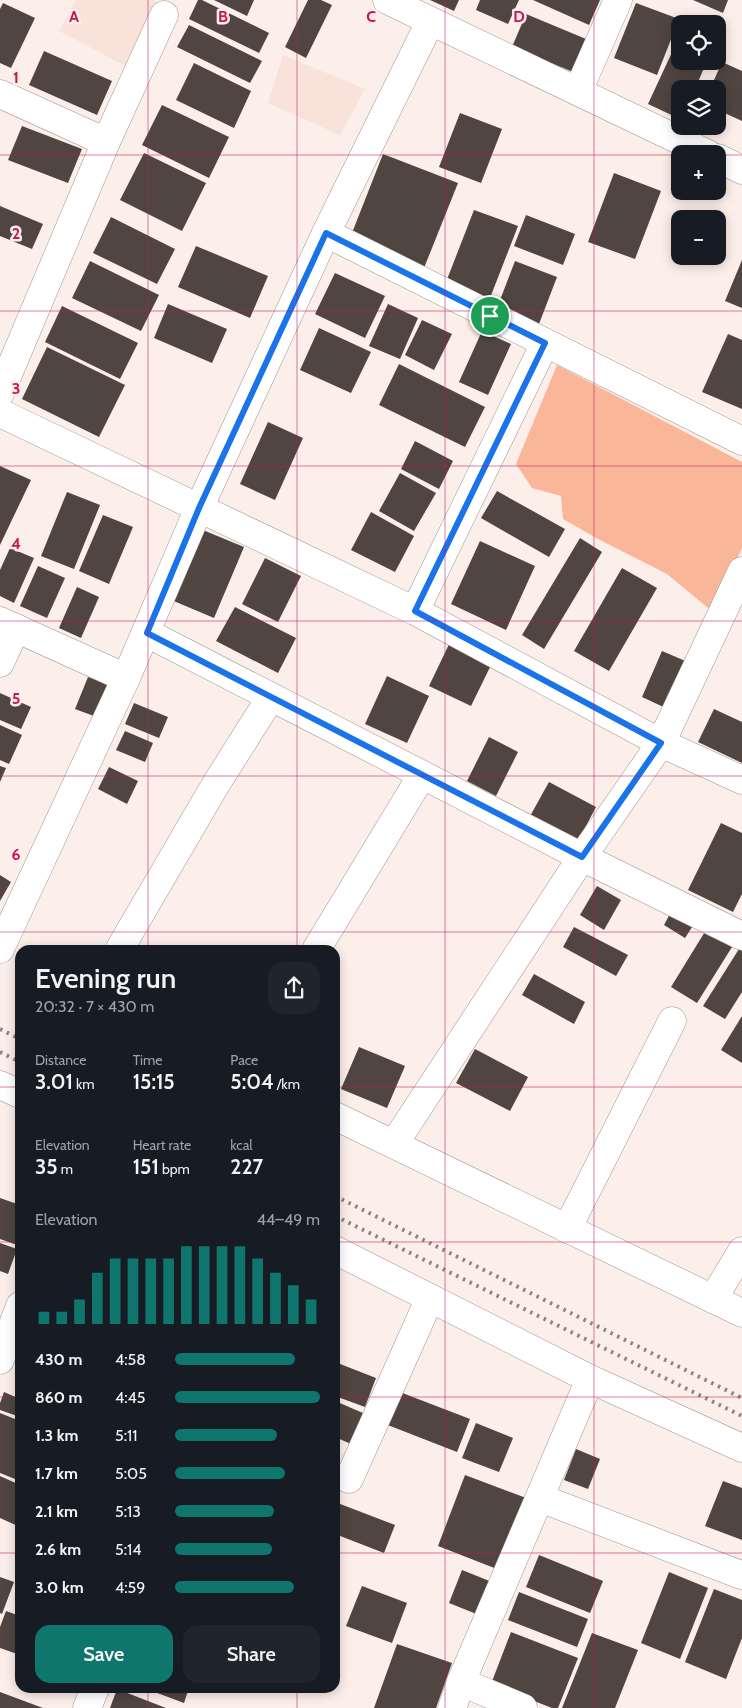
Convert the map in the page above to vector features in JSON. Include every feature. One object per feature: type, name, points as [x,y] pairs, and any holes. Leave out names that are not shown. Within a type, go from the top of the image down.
[{"type":"street","points":[[387,0],[689,145]]},
{"type":"street","points":[[578,91],[618,0]]},
{"type":"street","points":[[0,393],[106,142],[164,15]]},
{"type":"street","points":[[15,959],[0,951],[147,633],[199,508],[326,233],[430,22]]},
{"type":"street","points":[[0,94],[106,142]]},
{"type":"street","points":[[726,162],[742,170]]},
{"type":"street","points":[[326,233],[742,441]]},
{"type":"street","points":[[415,611],[545,343]]},
{"type":"street","points":[[0,413],[415,611],[661,743],[742,780]]},
{"type":"street","points":[[394,1144],[582,857],[661,743],[742,571]]},
{"type":"street","points":[[0,663],[8,624],[126,678]]},
{"type":"street","points":[[147,633],[582,857],[742,936]]},
{"type":"street","points":[[122,945],[216,784],[272,696]]},
{"type":"street","points":[[319,945],[422,774]]},
{"type":"street","points":[[567,1229],[672,1021]]},
{"type":"street","points":[[0,1084],[15,1092]]},
{"type":"street","points":[[340,1118],[742,1313]]},
{"type":"street","points":[[713,1299],[742,1252]]},
{"type":"street","points":[[340,1253],[590,1379],[742,1448]]},
{"type":"street","points":[[349,1479],[430,1298]]},
{"type":"street","points":[[0,1360],[15,1320]]},
{"type":"street","points":[[452,1708],[461,1682],[590,1379]]},
{"type":"street","points":[[540,1498],[741,1575]]},
{"type":"street","points":[[461,1682],[522,1708]]},
{"type":"street","points":[[87,1708],[93,1693]]},
{"type":"shaded area","points":[[76,0],[155,0],[156,7],[126,66],[59,31]]},
{"type":"shaded area","points":[[283,55],[365,89],[340,135],[268,103]]},
{"type":"shaded area","points":[[557,365],[742,462],[742,548],[713,612],[667,574],[563,519],[561,496],[532,488],[516,464]]},
{"type":"building","points":[[198,0],[202,0],[269,33],[259,53],[189,19]]},
{"type":"building","points":[[214,0],[254,0],[247,16]]},
{"type":"building","points":[[308,0],[321,0],[332,5],[306,58],[285,47]]},
{"type":"building","points":[[430,0],[459,0],[454,11]]},
{"type":"building","points":[[480,0],[519,0],[508,24],[476,10]]},
{"type":"building","points":[[533,0],[600,0],[589,25]]},
{"type":"building","points":[[693,0],[728,0],[723,13]]},
{"type":"building","points":[[3,3],[35,18],[11,68],[0,63],[0,9]]},
{"type":"building","points":[[636,3],[671,16],[671,39],[657,75],[614,58]]},
{"type":"building","points":[[526,14],[586,39],[573,72],[512,47]]},
{"type":"building","points":[[189,25],[262,61],[250,83],[177,47]]},
{"type":"building","points":[[44,51],[112,81],[97,115],[29,85]]},
{"type":"building","points":[[671,54],[671,70],[703,70],[699,80],[671,80],[671,115],[648,104]]},
{"type":"building","points":[[194,63],[251,91],[234,128],[176,100]]},
{"type":"building","points":[[726,64],[742,71],[742,121],[726,114],[726,80],[714,80],[718,70],[726,70]]},
{"type":"building","points":[[162,105],[229,137],[209,178],[142,145]]},
{"type":"building","points":[[460,113],[502,129],[481,183],[439,167]]},
{"type":"building","points":[[22,126],[82,149],[68,183],[8,160]]},
{"type":"building","points":[[144,153],[206,183],[182,231],[120,200]]},
{"type":"building","points":[[383,154],[458,183],[424,268],[350,238]]},
{"type":"building","points":[[614,173],[661,191],[635,259],[588,242]]},
{"type":"building","points":[[0,206],[43,224],[32,249],[0,236]]},
{"type":"building","points":[[474,210],[518,226],[490,298],[446,282]]},
{"type":"building","points":[[526,215],[575,234],[563,265],[514,246]]},
{"type":"building","points":[[111,217],[175,249],[157,284],[93,253]]},
{"type":"building","points":[[196,246],[268,276],[250,318],[178,287]]},
{"type":"building","points":[[742,260],[742,308],[725,301]]},
{"type":"building","points":[[90,261],[159,295],[141,331],[72,298]]},
{"type":"building","points":[[515,261],[557,277],[539,324],[497,308]]},
{"type":"building","points":[[335,273],[385,296],[365,338],[315,314]]},
{"type":"building","points":[[168,304],[227,329],[212,363],[154,338]]},
{"type":"building","points":[[388,304],[418,318],[400,359],[369,346]]},
{"type":"building","points":[[62,306],[138,343],[120,379],[45,342]]},
{"type":"building","points":[[422,320],[452,334],[434,370],[405,355]]},
{"type":"building","points":[[319,328],[371,352],[351,393],[300,370]]},
{"type":"building","points":[[482,331],[511,344],[488,395],[459,382]]},
{"type":"building","points":[[728,334],[742,340],[742,409],[702,392]]},
{"type":"building","points":[[47,347],[125,385],[99,437],[22,399]]},
{"type":"building","points":[[399,364],[485,407],[465,447],[379,405]]},
{"type":"building","points":[[268,422],[303,438],[275,500],[240,484]]},
{"type":"building","points":[[415,441],[453,461],[439,489],[401,469]]},
{"type":"building","points":[[0,466],[31,480],[0,545]]},
{"type":"building","points":[[400,473],[436,493],[414,531],[379,511]]},
{"type":"building","points":[[497,491],[565,529],[549,557],[481,518]]},
{"type":"building","points":[[67,492],[100,505],[74,569],[41,556]]},
{"type":"building","points":[[371,512],[414,536],[395,572],[351,550]]},
{"type":"building","points":[[103,515],[133,527],[109,584],[79,571]]},
{"type":"building","points":[[198,528],[244,547],[214,618],[169,599]]},
{"type":"building","points":[[580,538],[602,552],[544,649],[522,635]]},
{"type":"building","points":[[480,541],[535,566],[506,630],[451,604]]},
{"type":"building","points":[[10,548],[34,558],[14,603],[0,596],[0,570]]},
{"type":"building","points":[[265,558],[301,576],[278,622],[242,604]]},
{"type":"building","points":[[38,566],[65,578],[47,618],[20,606]]},
{"type":"building","points":[[622,568],[657,588],[609,671],[574,651]]},
{"type":"building","points":[[77,587],[99,597],[81,638],[59,628]]},
{"type":"building","points":[[235,607],[296,638],[278,673],[216,641]]},
{"type":"building","points":[[452,638],[494,659],[471,706],[429,686]]},
{"type":"building","points":[[662,651],[690,663],[670,710],[642,697]]},
{"type":"building","points":[[387,676],[429,696],[407,743],[365,724]]},
{"type":"building","points":[[88,677],[115,687],[102,719],[75,709]]},
{"type":"building","points":[[0,693],[31,707],[21,729],[0,720]]},
{"type":"building","points":[[134,703],[168,717],[159,738],[125,724]]},
{"type":"building","points":[[714,709],[742,722],[742,763],[698,742]]},
{"type":"building","points":[[0,725],[22,735],[9,764],[0,760]]},
{"type":"building","points":[[125,731],[153,743],[145,762],[116,750]]},
{"type":"building","points":[[489,737],[518,752],[496,796],[467,781]]},
{"type":"building","points":[[0,766],[6,768],[0,782]]},
{"type":"building","points":[[109,767],[138,781],[127,804],[98,789]]},
{"type":"building","points":[[549,782],[596,807],[577,843],[529,818]]},
{"type":"building","points":[[721,823],[742,833],[742,894],[733,912],[688,890]]},
{"type":"building","points":[[0,875],[11,882],[0,901]]},
{"type":"building","points":[[597,886],[621,900],[604,930],[580,915]]},
{"type":"building","points":[[672,910],[694,924],[685,938],[664,925]]},
{"type":"building","points":[[574,927],[628,955],[616,976],[563,947]]},
{"type":"building","points":[[706,930],[732,947],[697,1003],[671,987]]},
{"type":"building","points":[[739,949],[742,951],[742,992],[725,1019],[703,1006]]},
{"type":"building","points":[[534,974],[585,1002],[574,1024],[522,995]]},
{"type":"building","points":[[742,1016],[742,1063],[721,1050]]},
{"type":"building","points":[[359,1047],[405,1066],[387,1108],[341,1089]]},
{"type":"building","points":[[475,1049],[528,1077],[510,1111],[456,1083]]},
{"type":"building","points":[[0,1198],[15,1203],[15,1244],[0,1239]]},
{"type":"building","points":[[0,1243],[15,1248],[15,1255],[8,1274],[0,1271]]},
{"type":"building","points":[[340,1364],[376,1378],[365,1407],[340,1398]]},
{"type":"building","points":[[392,1389],[470,1419],[457,1452],[380,1422]]},
{"type":"building","points":[[4,1392],[15,1397],[15,1415],[0,1410],[0,1403]]},
{"type":"building","points":[[340,1403],[363,1413],[351,1444],[340,1439]]},
{"type":"building","points":[[0,1413],[15,1419],[15,1479],[0,1473]]},
{"type":"building","points":[[476,1423],[513,1438],[499,1472],[462,1458]]},
{"type":"building","points":[[576,1449],[600,1459],[588,1489],[564,1480]]},
{"type":"building","points":[[465,1475],[529,1499],[502,1571],[438,1546]]},
{"type":"building","points":[[0,1476],[15,1483],[15,1525],[0,1518]]},
{"type":"building","points":[[723,1481],[742,1488],[742,1540],[705,1526]]},
{"type":"building","points":[[340,1504],[395,1525],[384,1553],[340,1536]]},
{"type":"building","points":[[539,1555],[603,1581],[590,1613],[526,1587]]},
{"type":"building","points":[[462,1570],[497,1584],[484,1617],[449,1603]]},
{"type":"building","points":[[669,1572],[708,1588],[680,1659],[641,1643]]},
{"type":"building","points":[[0,1577],[14,1582],[2,1614],[0,1613]]},
{"type":"building","points":[[362,1586],[407,1603],[392,1643],[346,1626]]},
{"type":"building","points":[[714,1589],[742,1600],[742,1638],[726,1679],[685,1662]]},
{"type":"building","points":[[519,1592],[588,1619],[577,1647],[508,1620]]},
{"type":"building","points":[[6,1611],[15,1614],[15,1653],[0,1648],[0,1627]]},
{"type":"building","points":[[511,1632],[578,1658],[558,1708],[552,1708],[491,1684]]},
{"type":"building","points":[[592,1633],[638,1650],[615,1708],[562,1708]]},
{"type":"building","points":[[397,1644],[452,1663],[436,1708],[374,1708]]},
{"type":"building","points":[[0,1692],[43,1708],[0,1708]]},
{"type":"building","points":[[116,1693],[127,1693],[166,1708],[110,1708]]},
{"type":"building","points":[[157,1693],[187,1693],[184,1703]]},
{"type":"railway","points":[[0,1029],[15,1036]]},
{"type":"railway","points":[[0,1052],[15,1060]]},
{"type":"railway","points":[[340,1198],[742,1398]]},
{"type":"railway","points":[[340,1218],[742,1416]]},
{"type":"route","points":[[326,233],[490,316],[545,343],[415,611],[661,743],[582,857],[147,633],[199,508],[326,233]]}]
